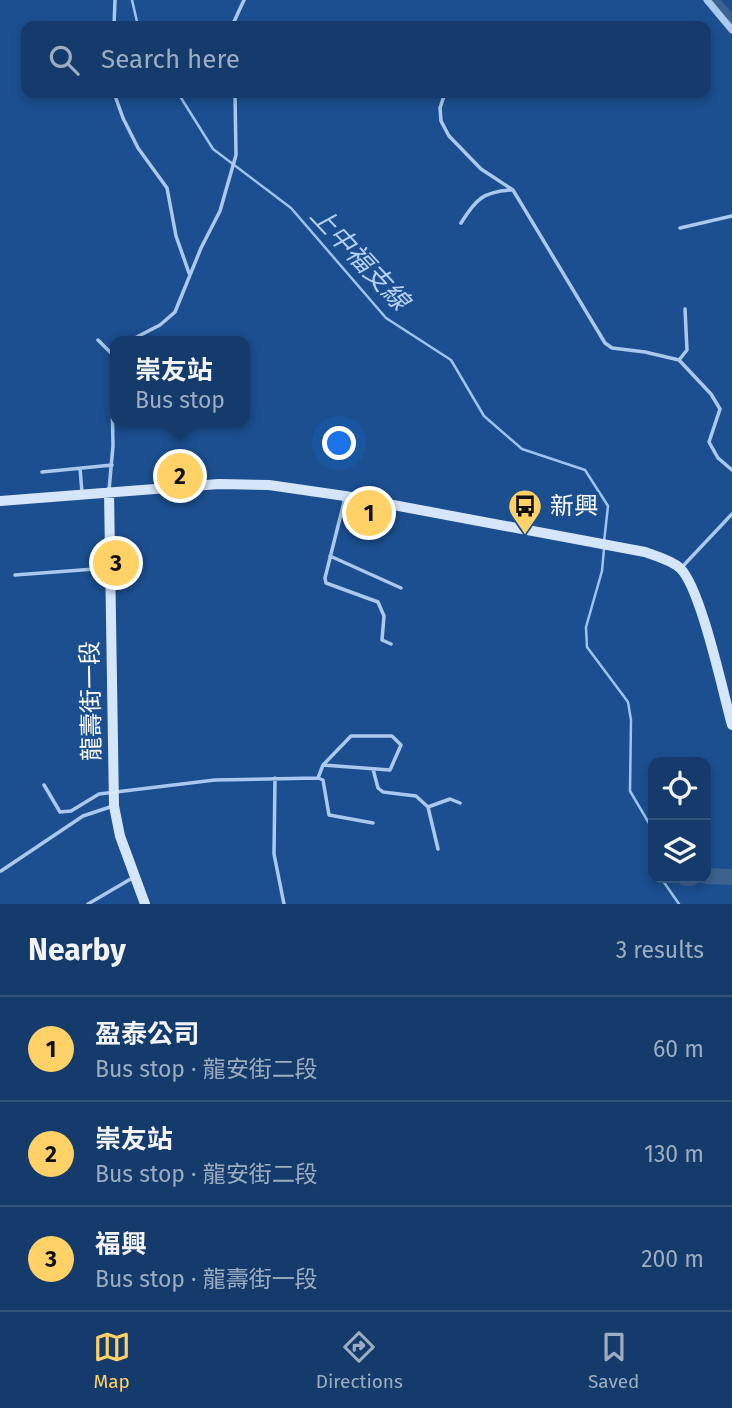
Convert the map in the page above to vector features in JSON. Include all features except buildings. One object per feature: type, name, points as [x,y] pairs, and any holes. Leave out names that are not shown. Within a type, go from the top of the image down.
[{"type":"street","points":[[707,0],[732,30]]},
{"type":"street","points":[[0,500],[219,484],[268,485],[345,496],[645,552],[681,569],[700,607],[732,724]]},
{"type":"street","name":"龍壽街一段","points":[[109,492],[108,568],[114,806],[120,836],[145,904]]},
{"type":"lane","points":[[114,21],[115,0]]},
{"type":"lane","points":[[234,21],[244,0]]},
{"type":"lane","points":[[116,98],[138,148],[167,188],[176,236],[190,275]]},
{"type":"lane","points":[[139,336],[160,325],[175,312],[220,211],[235,159],[234,98]]},
{"type":"lane","points":[[443,98],[440,108],[441,121],[449,136],[481,169],[513,190],[605,344],[612,348],[680,360],[712,394],[720,409],[709,442],[718,458],[732,470]]},
{"type":"lane","points":[[461,223],[472,205],[482,197],[492,191],[513,190]]},
{"type":"lane","points":[[680,228],[732,216]]},
{"type":"lane","points":[[680,360],[687,350],[685,309]]},
{"type":"lane","points":[[98,340],[110,351]]},
{"type":"lane","points":[[109,492],[113,427]]},
{"type":"lane","points":[[42,471],[112,465]]},
{"type":"lane","points":[[80,468],[83,494]]},
{"type":"lane","points":[[345,496],[324,578],[326,583],[378,602],[384,616],[382,640],[391,644]]},
{"type":"lane","points":[[681,569],[732,514]]},
{"type":"lane","points":[[330,556],[401,588]]},
{"type":"lane","points":[[15,575],[108,568]]},
{"type":"lane","points":[[318,778],[323,765],[351,736],[392,736],[401,745],[390,770],[323,765]]},
{"type":"lane","points":[[373,769],[378,788],[383,792],[416,796],[428,807],[438,849]]},
{"type":"lane","points":[[275,778],[274,854],[284,904]]},
{"type":"lane","points":[[44,785],[60,812],[71,811],[99,794],[114,792],[215,780],[318,778],[323,780],[329,815],[373,823]]},
{"type":"lane","points":[[428,807],[450,799],[460,803]]},
{"type":"lane","points":[[1,871],[83,816],[114,806]]},
{"type":"lane","points":[[88,904],[135,876]]},
{"type":"waterway","name":"上中福支線","points":[[132,0],[137,21]]},
{"type":"waterway","points":[[715,0],[732,20]]},
{"type":"waterway","name":"上中福支線","points":[[181,98],[213,149],[291,208],[386,318],[451,360],[484,416],[522,449],[585,470],[608,506],[604,542]]},
{"type":"waterway","name":"上中福支線","points":[[604,549],[602,571],[586,627],[587,647],[628,702],[631,720],[630,791],[648,822]]},
{"type":"waterway","points":[[711,876],[732,877]]},
{"type":"waterway","name":"上中福支線","points":[[664,883],[679,904]]},
{"type":"place","name":"崇友站","points":[[180,476]]},
{"type":"place","name":"盈泰公司","points":[[369,513]]},
{"type":"place","name":"新興","points":[[525,536]]},
{"type":"place","name":"福興","points":[[116,563]]}]
